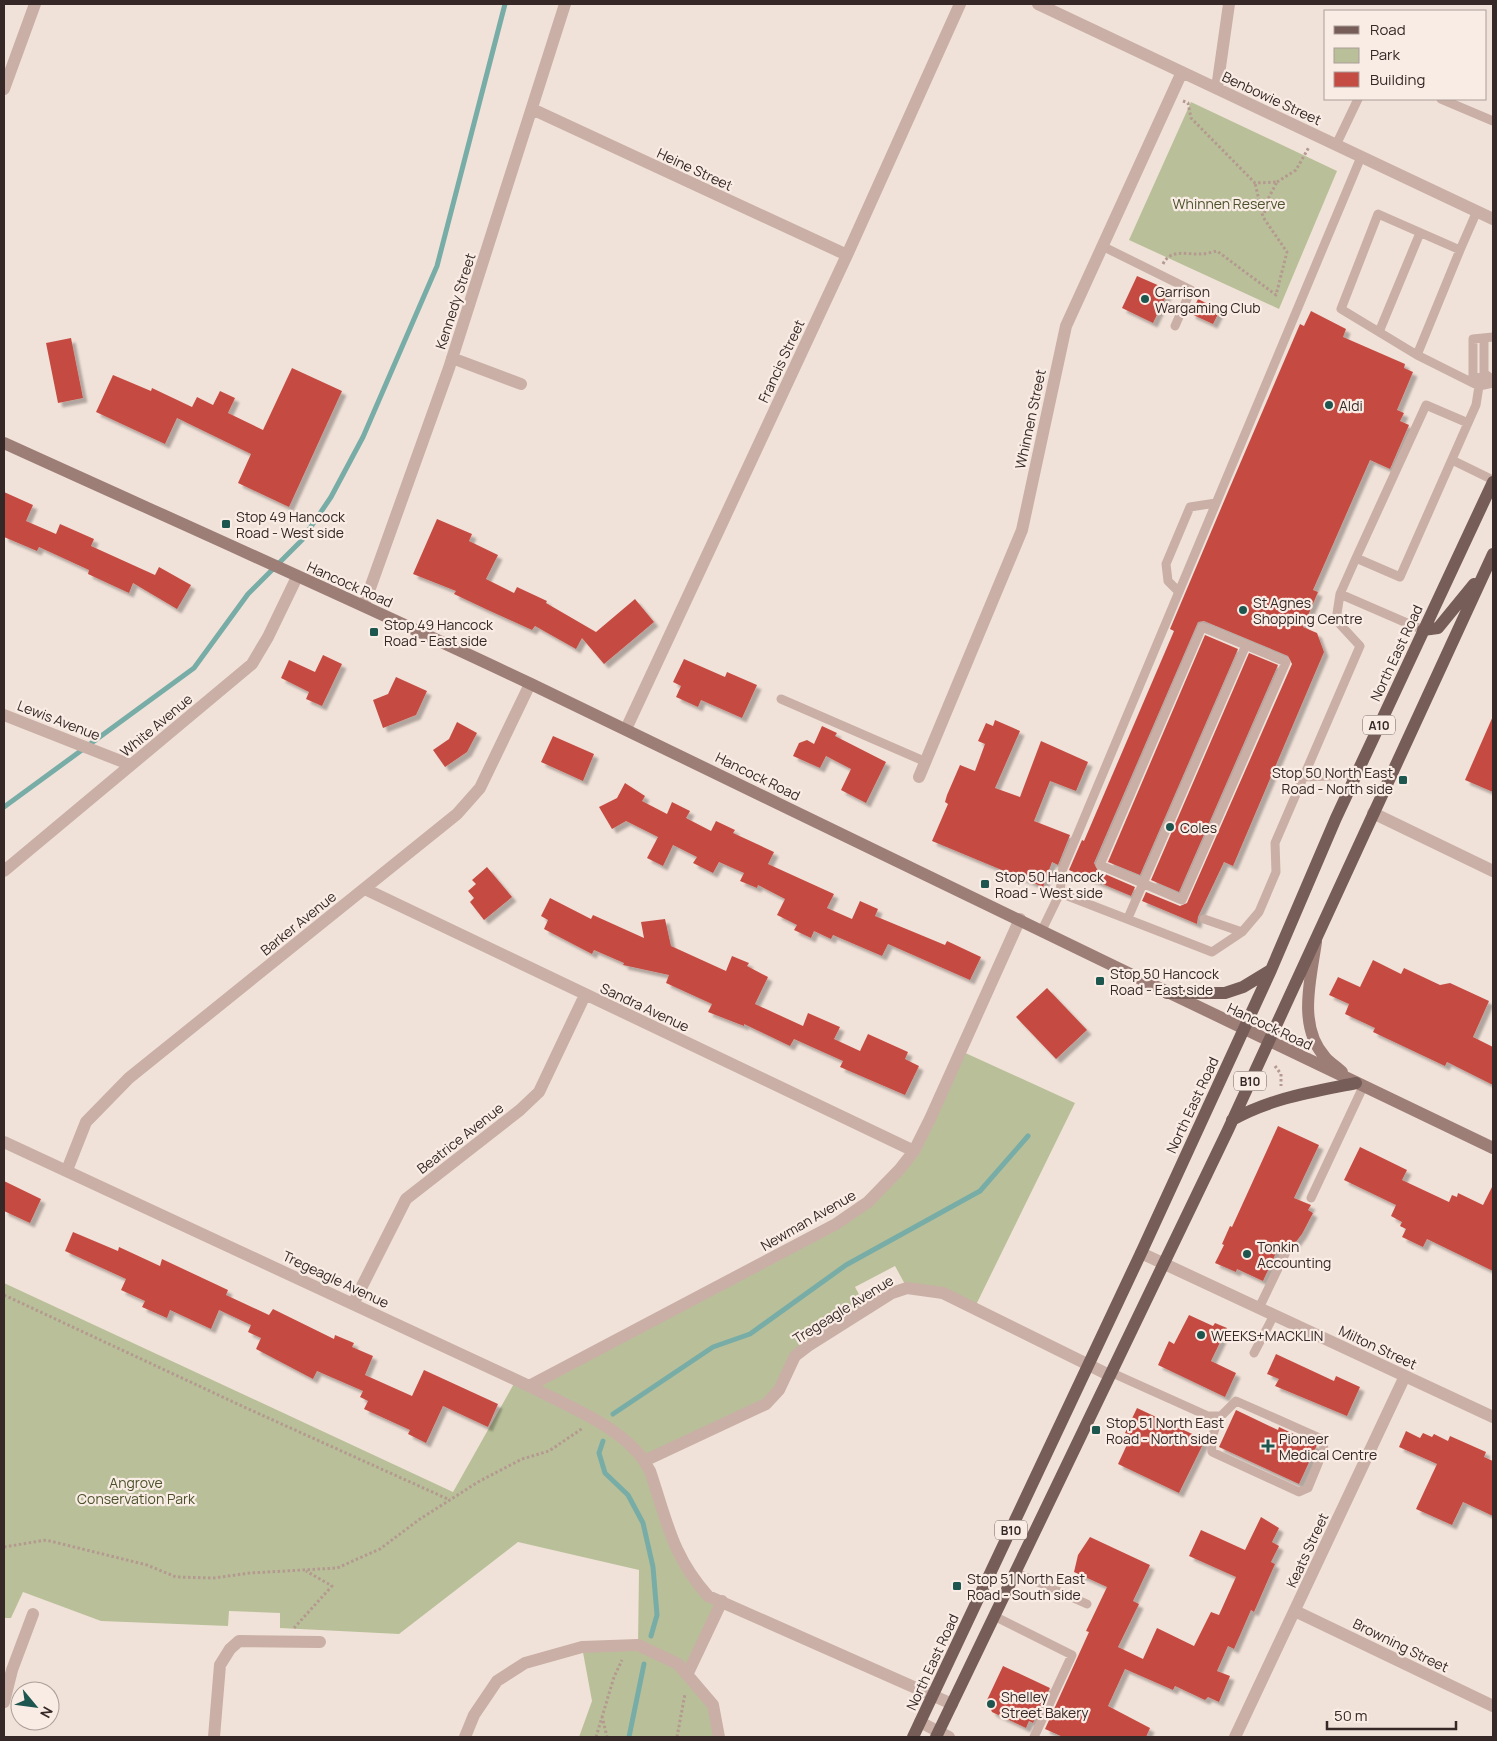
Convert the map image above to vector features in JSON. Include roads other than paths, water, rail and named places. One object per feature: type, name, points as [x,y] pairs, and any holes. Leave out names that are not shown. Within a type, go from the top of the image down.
[{"type":"main road","name":"Hancock Road","points":[[4,443],[264,562],[364,605],[626,729],[1020,919],[1243,1030],[1493,1148]]},
{"type":"main road","name":"North East Road","points":[[914,1737],[1141,1253],[1271,970],[1313,868],[1493,481]]},
{"type":"main road","name":"A10","points":[[1268,1042],[1493,554]]},
{"type":"main road","points":[[1424,630],[1438,628],[1487,568]]},
{"type":"main road","points":[[1318,934],[1308,993],[1312,1030],[1324,1056],[1360,1085]]},
{"type":"main road","points":[[1167,993],[1225,993],[1243,987],[1271,970]]},
{"type":"main road","name":"B10","points":[[941,1736],[952,1704],[1268,1042]]},
{"type":"main road","points":[[1232,1120],[1261,1105],[1280,1099],[1360,1085]]},
{"type":"street","points":[[4,89],[35,4]]},
{"type":"street","name":"Kennedy Street","points":[[364,605],[452,358],[565,4]]},
{"type":"street","name":"Francis Street","points":[[626,729],[846,256],[960,4]]},
{"type":"street","name":"Benbowie Street","points":[[1038,4],[1493,219]]},
{"type":"street","points":[[1216,88],[1230,4]]},
{"type":"street","name":"Whinnen Street","points":[[919,777],[1022,530],[1066,326],[1182,72]]},
{"type":"street","name":"Heine Street","points":[[532,109],[846,256]]},
{"type":"street","points":[[452,358],[521,384]]},
{"type":"street","name":"White Avenue","points":[[4,871],[252,664],[268,637],[292,574]]},
{"type":"street","name":"Barker Avenue","points":[[67,1170],[86,1122],[129,1078],[457,814],[480,788],[530,684]]},
{"type":"street","name":"Lewis Avenue","points":[[4,715],[132,764]]},
{"type":"street","points":[[1373,813],[1493,871]]},
{"type":"street","name":"Sandra Avenue","points":[[365,889],[914,1151]]},
{"type":"street","name":"Newman Avenue","points":[[528,1386],[836,1224],[868,1202],[914,1151],[1020,919]]},
{"type":"street","name":"Beatrice Avenue","points":[[353,1304],[406,1199],[520,1110],[539,1092],[585,995]]},
{"type":"street","name":"Tregeagle Avenue","points":[[4,1142],[528,1386],[610,1429],[639,1453],[650,1471],[675,1548],[685,1568],[708,1596],[952,1704]]},
{"type":"street","name":"Milton Street","points":[[1141,1253],[1493,1417]]},
{"type":"street","name":"Tregeagle Avenue","points":[[644,1461],[766,1404],[779,1390],[796,1356],[802,1351],[892,1294],[907,1288],[942,1293],[1088,1365],[1110,1373]]},
{"type":"street","name":"Keats Street","points":[[1235,1737],[1405,1376]]},
{"type":"street","points":[[687,1675],[722,1601]]},
{"type":"street","name":"Browning Street","points":[[1295,1611],[1493,1706]]},
{"type":"street","points":[[4,1702],[12,1670],[33,1614]]},
{"type":"street","points":[[214,1737],[220,1665],[230,1649],[239,1641],[320,1642]]},
{"type":"street","points":[[465,1737],[474,1714],[497,1681],[525,1663],[582,1647],[638,1645],[678,1664],[713,1705],[719,1737]]},
{"type":"street","points":[[920,1722],[941,1736]]},
{"type":"lane","points":[[1336,145],[1358,100]]},
{"type":"lane","points":[[1443,100],[1493,121]]},
{"type":"lane","points":[[1042,930],[1060,893],[1062,870],[1361,157]]},
{"type":"lane","points":[[1417,355],[1477,212]]},
{"type":"lane","points":[[1460,250],[1378,214],[1341,309],[1417,355],[1480,386],[1493,381]]},
{"type":"lane","points":[[1379,332],[1420,233]]},
{"type":"lane","points":[[1102,246],[1191,290],[1175,326]]},
{"type":"lane","points":[[1489,337],[1484,373],[1493,381],[1472,376],[1473,339],[1489,337]]},
{"type":"lane","points":[[1356,558],[1400,577],[1476,405],[1480,386]]},
{"type":"lane","points":[[1060,893],[1212,952],[1242,932],[1259,912],[1276,872],[1275,843],[1360,646],[1336,620],[1340,594],[1426,405],[1468,423]]},
{"type":"lane","points":[[1452,460],[1493,481]]},
{"type":"lane","points":[[1179,592],[1168,581],[1166,564],[1190,507],[1216,503]]},
{"type":"lane","points":[[1340,594],[1424,630]]},
{"type":"lane","points":[[1202,627],[1246,645],[1286,662],[1182,900],[1100,866],[1202,627]]},
{"type":"lane","points":[[1128,918],[1246,645]]},
{"type":"lane","points":[[781,699],[926,762]]},
{"type":"lane","points":[[1303,777],[1356,775]]},
{"type":"lane","points":[[1204,919],[1242,932]]},
{"type":"lane","points":[[1311,1198],[1360,1085]]},
{"type":"lane","points":[[1259,1308],[1286,1252]]},
{"type":"lane","points":[[1254,1353],[1274,1315]]},
{"type":"lane","points":[[1110,1373],[1208,1416],[1221,1416],[1236,1401],[1322,1439],[1324,1449],[1308,1488],[1299,1492],[1212,1452],[1211,1440],[1216,1426],[1208,1416]]},
{"type":"lane","points":[[1015,1572],[1086,1604]]},
{"type":"lane","points":[[994,1616],[1072,1655],[1034,1737]]},
{"type":"waterway","points":[[4,807],[194,668],[248,594],[302,540],[331,497],[363,437],[437,266],[505,4]]},
{"type":"waterway","points":[[613,1414],[713,1347],[750,1334],[846,1265],[980,1191],[1028,1136]]},
{"type":"waterway","points":[[603,1441],[599,1453],[605,1473],[628,1495],[643,1523],[653,1567],[657,1615],[651,1636]]},
{"type":"waterway","points":[[629,1737],[644,1664]]},
{"type":"place","name":"Garrison Wargaming Club","points":[[1145,299]]},
{"type":"place","name":"Aldi","points":[[1329,405]]},
{"type":"place","name":"Stop 49 Hancock Road - West side","points":[[226,524]]},
{"type":"place","name":"St Agnes Shopping Centre","points":[[1243,610]]},
{"type":"place","name":"Stop 49 Hancock Road - East side","points":[[374,632]]},
{"type":"place","name":"Stop 50 North East Road - North side","points":[[1403,780]]},
{"type":"place","name":"Coles","points":[[1170,827]]},
{"type":"place","name":"Stop 50 Hancock Road - West side","points":[[985,884]]},
{"type":"place","name":"Stop 50 Hancock Road - East side","points":[[1100,981]]},
{"type":"place","name":"Tonkin Accounting","points":[[1247,1254]]},
{"type":"place","name":"WEEKS+MACKLIN","points":[[1201,1335]]},
{"type":"place","name":"Stop 51 North East Road - North side","points":[[1096,1430]]},
{"type":"place","name":"Pioneer Medical Centre","points":[[1268,1446]]},
{"type":"place","name":"Stop 51 North East Road - South side","points":[[957,1586]]},
{"type":"place","name":"Shelley Street Bakery","points":[[991,1704]]},
{"type":"park label","name":"Whinnen Reserve","points":[[1229,203]]},
{"type":"park label","name":"Angrove Conservation Park","points":[[136,1490]]}]
